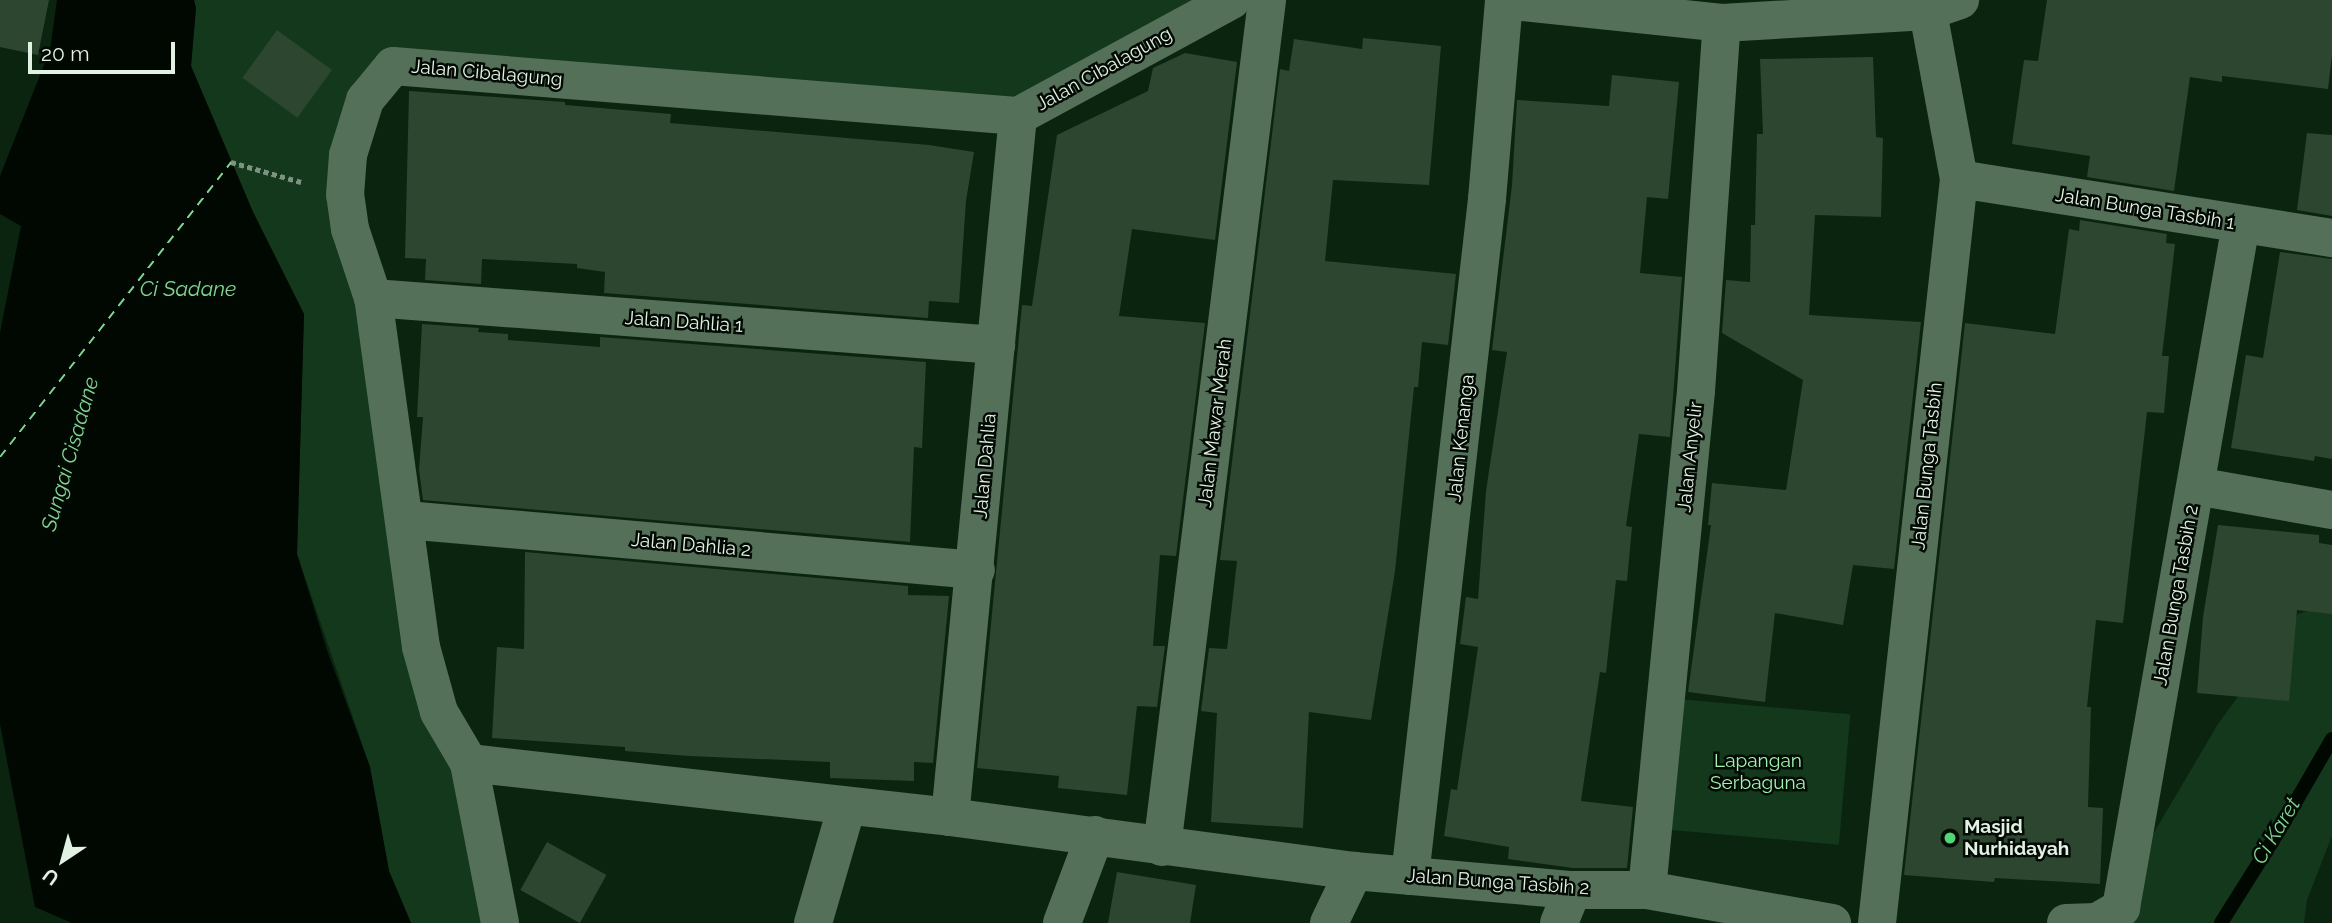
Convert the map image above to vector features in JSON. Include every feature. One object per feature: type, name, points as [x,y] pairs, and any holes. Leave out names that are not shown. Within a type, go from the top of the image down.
[{"type":"street","name":"Jalan Cibalagung","points":[[500,923],[469,763],[439,712],[421,647],[406,520],[396,484],[373,298],[350,229],[345,195],[348,155],[365,100],[393,66],[1018,116],[1232,0]]},
{"type":"street","name":"Jalan Mawar Merah","points":[[1162,847],[1267,0]]},
{"type":"street","points":[[1504,0],[1656,9],[1722,23],[1944,6]]},
{"type":"street","name":"Jalan Kenanga","points":[[1410,876],[1486,213],[1504,0]]},
{"type":"street","name":"Jalan Bunga Tasbih","points":[[1877,923],[1959,179],[1944,6]]},
{"type":"street","name":"Jalan Anyelir","points":[[1647,890],[1696,391],[1722,23]]},
{"type":"street","name":"Jalan Dahlia","points":[[950,817],[1018,116]]},
{"type":"street","name":"Jalan Bunga Tasbih 1","points":[[1959,179],[2332,238]]},
{"type":"street","name":"Jalan Bunga Tasbih 2","points":[[2066,923],[2097,922],[2121,908],[2241,224]]},
{"type":"street","name":"Jalan Dahlia 1","points":[[373,298],[996,345]]},
{"type":"street","points":[[2196,486],[2332,510]]},
{"type":"street","name":"Jalan Dahlia 2","points":[[406,520],[976,570]]},
{"type":"street","name":"Jalan Bunga Tasbih 2","points":[[469,763],[950,817],[1095,835],[1162,847],[1410,876],[1566,907],[1647,890],[1832,923]]},
{"type":"street","points":[[813,923],[847,806]]},
{"type":"street","points":[[1062,923],[1095,835]]},
{"type":"street","points":[[1329,923],[1354,871]]},
{"type":"path","points":[[231,162],[345,195]]},
{"type":"green space","points":[[194,0],[1232,0],[1018,116],[393,66],[348,155],[406,520],[500,923],[411,923],[389,871],[370,767],[297,554],[304,314],[253,212],[191,66],[196,8]]},
{"type":"green space","points":[[2332,602],[2332,836],[2307,900],[2304,923],[2089,923],[2149,841],[2218,724],[2298,614]]},
{"type":"green space","name":"Lapangan Serbaguna","points":[[1677,699],[1850,714],[1839,845],[1666,830]]},
{"type":"water","name":"Ci Sadane","points":[[57,0],[194,0],[196,8],[191,66],[253,212],[304,314],[297,554],[328,653],[370,767],[389,871],[411,923],[72,923],[35,907],[0,724],[0,333],[21,226],[0,214],[0,176],[50,50]]},
{"type":"building","points":[[0,0],[49,0],[38,55],[0,47]]},
{"type":"building","points":[[2047,0],[2332,0],[2332,55],[2328,89],[2222,76],[2222,82],[2190,77],[2174,191],[2087,177],[2090,156],[2012,144],[2024,60],[2038,61]]},
{"type":"building","points":[[277,30],[332,70],[297,118],[242,78]]},
{"type":"building","points":[[1363,38],[1441,46],[1429,185],[1333,180],[1325,261],[1456,274],[1448,345],[1422,342],[1418,387],[1414,387],[1395,571],[1371,720],[1309,712],[1303,828],[1211,822],[1217,713],[1201,711],[1209,648],[1227,649],[1237,561],[1220,560],[1280,69],[1289,71],[1294,39],[1362,49]]},
{"type":"building","points":[[1185,53],[1237,62],[1215,240],[1132,229],[1119,316],[1205,323],[1176,556],[1160,555],[1153,646],[1165,646],[1157,707],[1137,706],[1127,795],[1058,788],[1059,776],[977,768],[1022,305],[1032,306],[1057,135],[1148,91],[1153,68]]},
{"type":"building","points":[[1873,57],[1876,137],[1883,138],[1881,217],[1815,215],[1809,315],[1921,322],[1894,569],[1853,565],[1843,625],[1775,613],[1765,702],[1688,692],[1711,525],[1708,525],[1712,483],[1786,490],[1803,380],[1722,333],[1726,280],[1750,282],[1751,225],[1755,225],[1757,134],[1763,134],[1760,59]]},
{"type":"building","points":[[1612,75],[1679,82],[1668,199],[1647,197],[1640,273],[1682,277],[1670,437],[1639,434],[1626,526],[1632,527],[1627,581],[1616,580],[1606,673],[1600,672],[1581,801],[1633,807],[1627,868],[1573,868],[1508,859],[1509,847],[1444,836],[1451,789],[1457,790],[1478,647],[1460,644],[1466,597],[1478,599],[1486,491],[1507,352],[1492,350],[1512,185],[1517,100],[1609,106]]},
{"type":"building","points":[[409,91],[565,102],[565,105],[671,114],[670,123],[929,145],[974,152],[966,201],[959,303],[929,301],[928,318],[604,293],[605,272],[577,268],[577,264],[482,259],[481,284],[425,280],[426,259],[405,258]]},
{"type":"building","points":[[2307,133],[2332,135],[2332,216],[2297,210]]},
{"type":"building","points":[[2080,220],[2167,234],[2166,243],[2175,244],[2162,356],[2169,356],[2164,413],[2147,412],[2123,623],[2096,620],[2087,707],[2091,707],[2088,807],[2103,808],[2100,884],[1995,878],[1994,882],[1904,875],[1965,323],[2055,334],[2069,229],[2079,231]]},
{"type":"building","points":[[2280,252],[2332,259],[2332,459],[2315,456],[2314,461],[2231,448],[2246,355],[2263,358]]},
{"type":"building","points":[[422,324],[479,328],[478,332],[508,334],[508,340],[600,347],[600,337],[926,362],[922,448],[914,447],[910,542],[423,500],[419,470],[423,417],[417,417]]},
{"type":"building","points":[[2218,525],[2319,535],[2319,543],[2332,545],[2332,614],[2297,610],[2289,701],[2197,693],[2203,617]]},
{"type":"building","points":[[525,552],[908,586],[908,595],[949,596],[933,763],[914,762],[914,781],[830,778],[830,762],[689,756],[625,751],[625,747],[492,738],[497,647],[524,649]]},
{"type":"building","points":[[547,842],[606,875],[580,923],[520,890]]},
{"type":"building","points":[[1117,872],[1196,885],[1190,923],[1108,923]]},
{"type":"waterway","name":"Ci Karet","points":[[2221,923],[2332,739]]},
{"type":"ferry route","points":[[0,457],[231,162]]},
{"type":"place","name":"Masjid Nurhidayah","points":[[1950,838]]},
{"type":"water label","name":"Sungai Cisadane","points":[[70,454]]}]
